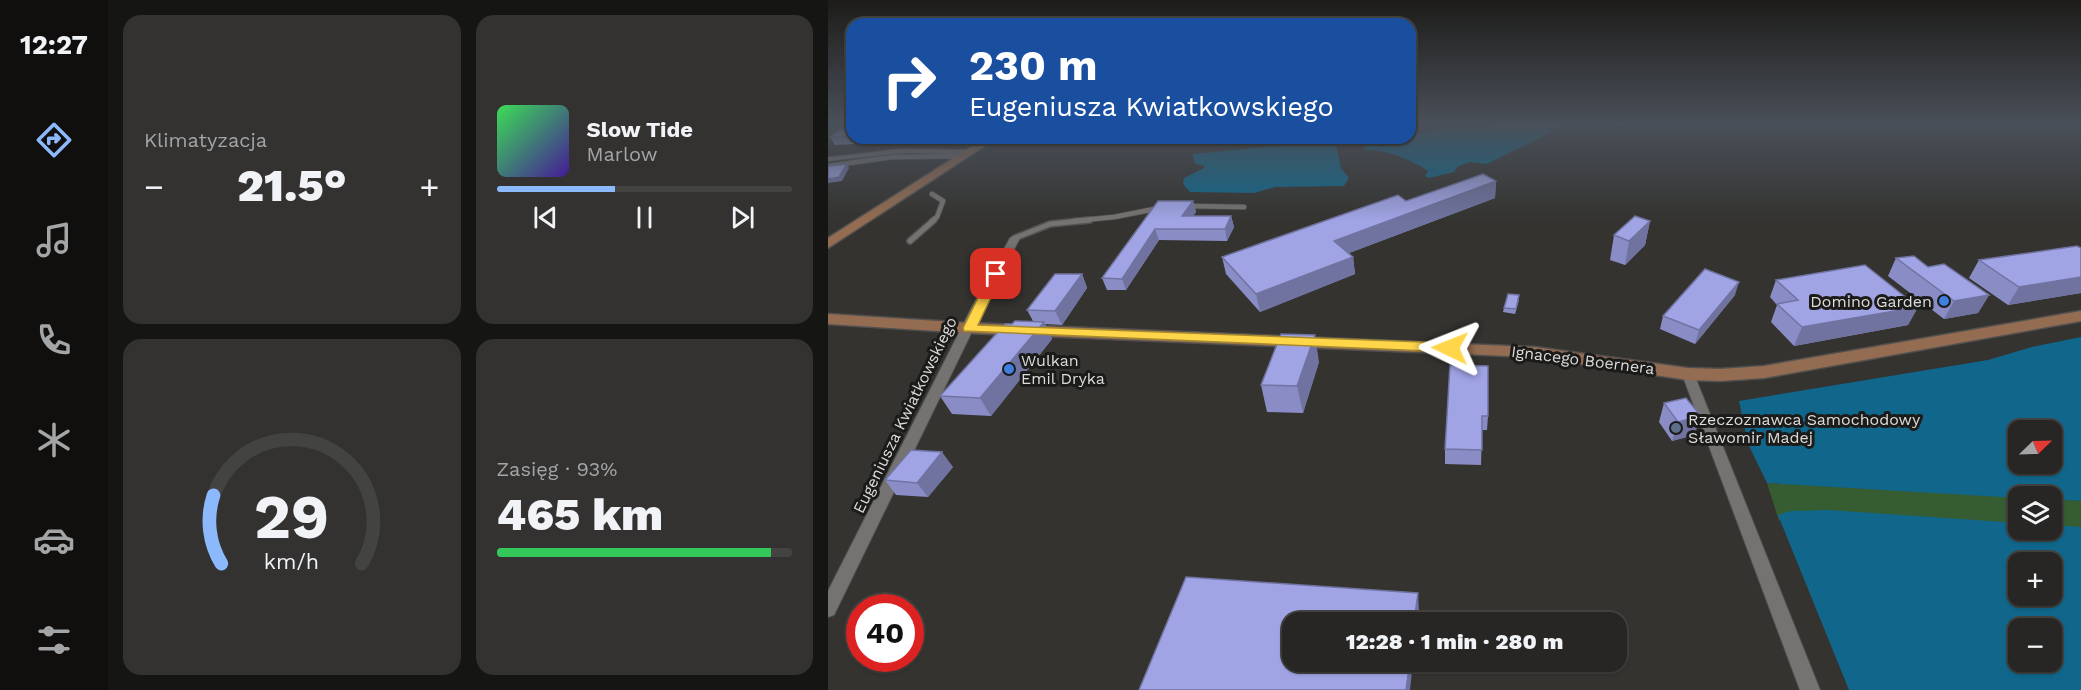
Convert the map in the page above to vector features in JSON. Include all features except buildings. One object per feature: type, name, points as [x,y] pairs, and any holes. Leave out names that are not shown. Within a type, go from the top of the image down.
[{"type":"street","points":[[829,162],[866,156]]},
{"type":"street","points":[[828,244],[966,156]]},
{"type":"street","name":"Eugeniusza Kwiatkowskiego","points":[[828,609],[1015,238]]},
{"type":"street","name":"Ignacego Boernera","points":[[828,319],[969,328],[1534,352],[1688,374],[1720,375],[1764,372],[2081,316]]},
{"type":"street","points":[[1688,374],[1810,690]]},
{"type":"lane","points":[[910,241],[937,216],[943,201],[932,194]]},
{"type":"lane","points":[[1015,238],[1041,226],[1114,217],[1168,206]]},
{"type":"lane","points":[[1179,206],[1244,207]]},
{"type":"green space","points":[[1767,483],[2008,496],[2008,524],[1790,511],[1779,521]]},
{"type":"green space","points":[[2062,500],[2081,501],[2081,529],[2062,528]]},
{"type":"water","points":[[1193,156],[1339,156],[1341,168],[1349,178],[1344,186],[1275,187],[1254,193],[1190,192],[1183,184],[1184,178],[1204,168],[1194,163]]},
{"type":"water","points":[[1398,156],[1503,156],[1487,164],[1469,162],[1457,167],[1454,172],[1429,178],[1425,176],[1428,171]]},
{"type":"water","points":[[2081,337],[2081,501],[2062,500],[2062,486],[2008,486],[2008,497],[1767,483],[1748,444],[1739,401],[1988,360],[2032,347]]},
{"type":"water","points":[[1829,510],[2008,522],[2008,540],[2062,540],[2062,526],[2081,527],[2081,690],[1849,690],[1778,515],[1790,511]]},
{"type":"place","name":"Domino Garden","points":[[1944,301]]},
{"type":"place","name":"Wulkan Emil Dryka","points":[[1009,369]]},
{"type":"place","name":"Rzeczoznawca Samochodowy Sławomir Madej","points":[[1676,428]]},
{"type":"route","points":[[996,274],[969,328],[1450,348]]}]
